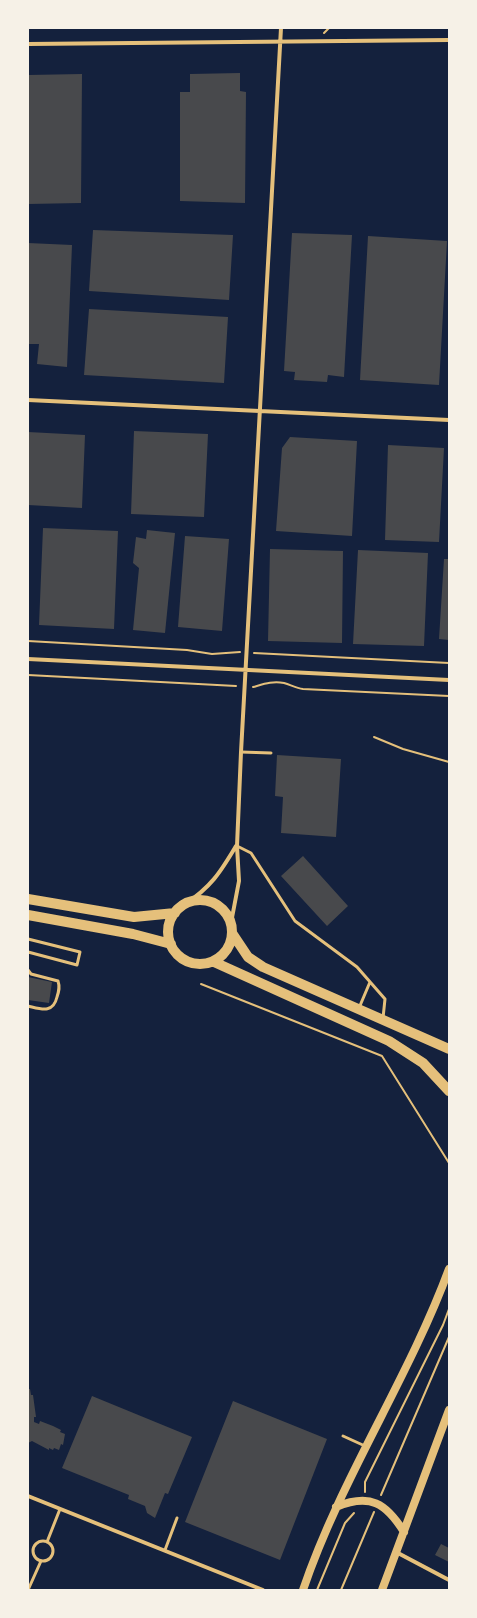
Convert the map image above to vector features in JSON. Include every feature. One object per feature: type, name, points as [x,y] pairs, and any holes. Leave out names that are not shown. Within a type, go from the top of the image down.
[{"type":"highway","points":[[28,899],[134,917],[175,913]]},
{"type":"highway","points":[[195,901],[206,901],[217,905],[226,913],[231,923],[232,933],[230,944],[223,955],[214,962],[194,964],[182,959],[174,951],[168,934],[170,923],[175,913],[184,905],[195,901]]},
{"type":"highway","points":[[28,915],[133,934],[171,944]]},
{"type":"highway","points":[[232,933],[248,957],[263,967],[449,1049]]},
{"type":"highway","points":[[214,962],[389,1041],[423,1064],[449,1091]]},
{"type":"main road","points":[[303,1590],[336,1507],[425,1328],[449,1269]]},
{"type":"main road","points":[[382,1590],[449,1410]]},
{"type":"main road","points":[[336,1507],[348,1503],[364,1502],[377,1504],[389,1510],[404,1532]]},
{"type":"main road","points":[[297,1590],[306,1582]]},
{"type":"street","points":[[231,923],[240,881],[237,846],[241,752],[258,410],[281,28]]},
{"type":"street","points":[[28,44],[449,40]]},
{"type":"street","points":[[28,400],[449,420]]},
{"type":"street","points":[[28,659],[449,680]]},
{"type":"street","points":[[184,905],[204,892],[221,872],[237,846]]},
{"type":"street","points":[[28,1496],[263,1590]]},
{"type":"street","points":[[396,1552],[449,1580]]},
{"type":"lane","points":[[241,752],[271,753]]},
{"type":"lane","points":[[237,846],[251,853],[295,921],[357,967],[370,982],[385,1000],[383,1020]]},
{"type":"lane","points":[[28,939],[80,952],[77,965],[28,952]]},
{"type":"lane","points":[[28,970],[31,974],[58,981],[60,986],[56,1004],[50,1008],[45,1010],[28,1006]]},
{"type":"lane","points":[[358,1009],[370,982]]},
{"type":"lane","points":[[343,1436],[367,1447]]},
{"type":"lane","points":[[47,1542],[60,1509]]},
{"type":"lane","points":[[164,1550],[177,1518]]},
{"type":"lane","points":[[41,1541],[47,1542],[52,1547],[52,1554],[49,1560],[41,1561],[35,1555],[35,1546],[41,1541]]},
{"type":"lane","points":[[28,1590],[41,1561]]},
{"type":"path","points":[[374,737],[403,749],[449,762]]},
{"type":"path","points":[[201,984],[382,1056],[449,1164]]},
{"type":"path","points":[[317,1590],[345,1523],[364,1502],[365,1482],[443,1325],[449,1309]]},
{"type":"path","points":[[341,1590],[449,1337]]},
{"type":"building","points":[[240,73],[240,91],[246,92],[245,203],[180,201],[180,92],[190,92],[190,74]]},
{"type":"building","points":[[82,74],[81,203],[28,204],[28,75]]},
{"type":"building","points":[[93,230],[233,235],[229,300],[89,291]]},
{"type":"building","points":[[292,233],[352,235],[344,377],[328,375],[327,382],[294,380],[295,372],[284,371]]},
{"type":"building","points":[[368,236],[447,241],[439,385],[360,380]]},
{"type":"building","points":[[28,243],[72,245],[67,367],[37,364],[39,344],[28,344]]},
{"type":"building","points":[[89,309],[228,317],[224,383],[84,375]]},
{"type":"building","points":[[134,431],[208,434],[204,517],[131,514]]},
{"type":"building","points":[[28,432],[85,435],[82,508],[28,505]]},
{"type":"building","points":[[290,437],[357,441],[352,536],[276,531],[282,448]]},
{"type":"building","points":[[388,445],[444,448],[439,542],[385,540]]},
{"type":"building","points":[[43,528],[118,531],[114,629],[39,625]]},
{"type":"building","points":[[147,530],[175,533],[165,633],[133,630],[139,568],[133,563],[136,537],[146,539]]},
{"type":"building","points":[[185,536],[229,539],[222,631],[178,627]]},
{"type":"building","points":[[270,549],[343,551],[342,643],[268,641]]},
{"type":"building","points":[[358,550],[428,553],[424,646],[353,644]]},
{"type":"building","points":[[444,559],[449,559],[449,640],[439,639]]},
{"type":"building","points":[[277,755],[341,759],[336,837],[281,833],[283,797],[275,796]]},
{"type":"building","points":[[303,856],[348,906],[327,926],[281,876]]},
{"type":"building","points":[[28,977],[52,982],[49,1003],[28,1000]]},
{"type":"building","points":[[28,1389],[30,1389],[31,1395],[33,1395],[36,1417],[34,1417],[34,1422],[39,1424],[40,1421],[53,1426],[65,1434],[63,1445],[61,1444],[59,1450],[49,1448],[49,1450],[32,1441],[28,1443]]},
{"type":"building","points":[[92,1396],[192,1437],[168,1494],[165,1493],[155,1518],[147,1513],[145,1506],[128,1499],[129,1495],[62,1468]]},
{"type":"building","points":[[233,1401],[327,1439],[280,1560],[185,1522]]},
{"type":"building","points":[[441,1544],[449,1548],[449,1562],[435,1555]]}]
